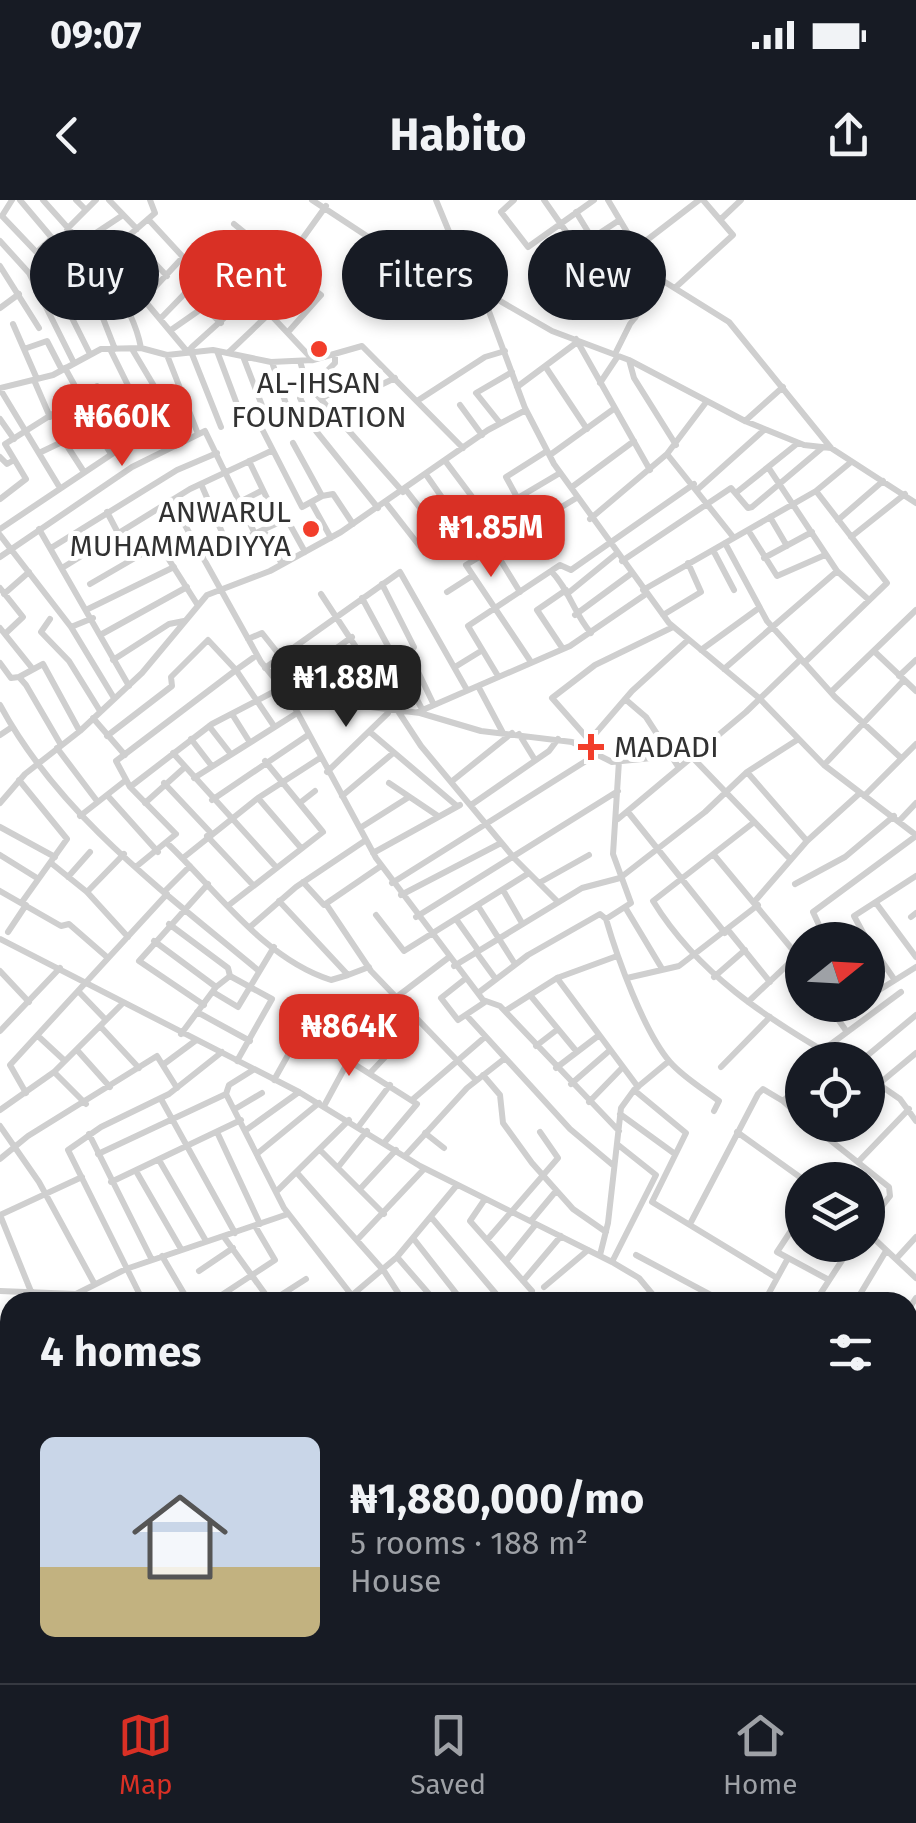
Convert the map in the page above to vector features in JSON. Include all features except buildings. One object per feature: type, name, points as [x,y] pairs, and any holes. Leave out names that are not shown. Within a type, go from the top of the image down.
[{"type":"street","points":[[12,200],[2,212],[30,244]]},
{"type":"street","points":[[20,200],[45,230]]},
{"type":"street","points":[[44,200],[68,230],[96,200]]},
{"type":"street","points":[[76,200],[86,210]]},
{"type":"street","points":[[110,200],[137,229],[156,210],[155,202]]},
{"type":"street","points":[[312,200],[360,230]]},
{"type":"street","points":[[436,200],[449,230]]},
{"type":"street","points":[[514,200],[501,212],[528,248],[594,200]]},
{"type":"street","points":[[544,200],[564,230]]},
{"type":"street","points":[[608,200],[623,230]]},
{"type":"street","points":[[661,230],[701,200],[733,235],[675,288]]},
{"type":"street","points":[[721,219],[741,200]]},
{"type":"street","points":[[309,230],[326,206]]},
{"type":"street","points":[[576,212],[587,230]]},
{"type":"street","points":[[102,230],[123,214]]},
{"type":"street","points":[[148,219],[182,252],[159,285]]},
{"type":"street","points":[[605,230],[618,222]]},
{"type":"street","points":[[234,224],[242,230]]},
{"type":"street","points":[[0,241],[29,272],[74,363]]},
{"type":"street","points":[[0,266],[39,328]]},
{"type":"street","points":[[159,267],[167,276]]},
{"type":"street","points":[[666,284],[729,322],[827,447],[916,503]]},
{"type":"street","points":[[0,308],[20,294]]},
{"type":"street","points":[[161,318],[179,302]]},
{"type":"street","points":[[508,305],[552,330],[630,360],[745,421],[798,442],[827,447]]},
{"type":"street","points":[[159,315],[189,349],[220,426]]},
{"type":"street","points":[[73,320],[90,354]]},
{"type":"street","points":[[104,320],[113,349],[151,432]]},
{"type":"street","points":[[132,320],[141,348]]},
{"type":"street","points":[[170,330],[186,320]]},
{"type":"street","points":[[218,320],[221,323]]},
{"type":"street","points":[[189,349],[224,320]]},
{"type":"street","points":[[228,353],[263,320]]},
{"type":"street","points":[[280,320],[314,360]]},
{"type":"street","points":[[289,331],[300,320]]},
{"type":"street","points":[[493,320],[526,410],[548,453],[590,519],[663,615],[759,698],[824,765],[916,836],[814,910],[818,922]]},
{"type":"street","points":[[600,383],[634,320]]},
{"type":"street","points":[[13,324],[50,418]]},
{"type":"street","points":[[517,386],[576,340]]},
{"type":"street","points":[[576,340],[650,470]]},
{"type":"street","points":[[24,349],[47,341],[81,397]]},
{"type":"street","points":[[60,488],[0,389],[35,380],[90,354],[113,349],[141,348],[167,355],[189,349],[217,350],[272,362],[314,360],[362,346],[464,448]]},
{"type":"street","points":[[132,348],[158,391],[175,444]]},
{"type":"street","points":[[217,350],[241,415]]},
{"type":"street","points":[[417,401],[485,357],[505,351]]},
{"type":"street","points":[[334,354],[335,363],[300,398],[312,424],[378,508]]},
{"type":"street","points":[[167,355],[198,434]]},
{"type":"street","points":[[244,358],[268,421]]},
{"type":"street","points":[[630,360],[634,378],[676,445]]},
{"type":"street","points":[[300,361],[309,388],[446,540]]},
{"type":"street","points":[[272,362],[289,413],[260,425],[271,451],[302,507],[333,494],[353,525]]},
{"type":"street","points":[[545,366],[587,429]]},
{"type":"street","points":[[500,423],[476,393],[512,372]]},
{"type":"street","points":[[321,399],[348,383],[360,395],[395,378]]},
{"type":"street","points":[[0,499],[26,479],[5,446],[99,386],[133,440]]},
{"type":"street","points":[[745,421],[782,387]]},
{"type":"street","points":[[590,519],[668,454],[708,401]]},
{"type":"street","points":[[460,406],[482,434]]},
{"type":"street","points":[[518,499],[506,477],[615,408]]},
{"type":"street","points":[[0,803],[36,764],[129,686],[197,604],[218,589],[282,564],[331,538],[427,476],[482,434],[526,410]]},
{"type":"street","points":[[86,414],[111,454]]},
{"type":"street","points":[[0,419],[14,439]]},
{"type":"street","points":[[114,698],[71,627],[0,532],[133,440],[170,424]]},
{"type":"street","points":[[101,438],[126,425]]},
{"type":"street","points":[[498,676],[468,627],[560,566],[571,570],[696,486],[765,429]]},
{"type":"street","points":[[0,557],[175,444],[208,433],[240,502],[282,564]]},
{"type":"street","points":[[39,453],[64,440],[84,472]]},
{"type":"street","points":[[572,487],[634,441]]},
{"type":"street","points":[[736,492],[798,442]]},
{"type":"street","points":[[293,443],[322,496]]},
{"type":"street","points":[[622,561],[731,488],[748,508],[827,447]]},
{"type":"street","points":[[62,568],[171,500],[271,451]]},
{"type":"street","points":[[51,548],[177,470],[217,453]]},
{"type":"street","points":[[668,454],[734,538]]},
{"type":"street","points":[[0,457],[6,464],[14,460]]},
{"type":"street","points":[[249,461],[262,490],[282,521],[290,523],[306,552]]},
{"type":"street","points":[[446,462],[488,518]]},
{"type":"street","points":[[419,711],[591,634],[688,563],[816,491],[851,462]]},
{"type":"street","points":[[768,467],[836,571],[869,600]]},
{"type":"street","points":[[386,503],[423,552],[488,518],[560,473]]},
{"type":"street","points":[[427,476],[475,558]]},
{"type":"street","points":[[838,520],[883,481]]},
{"type":"street","points":[[200,484],[228,546],[282,521]]},
{"type":"street","points":[[214,515],[262,490]]},
{"type":"street","points":[[618,819],[803,661],[886,580],[816,491]]},
{"type":"street","points":[[851,538],[905,494]]},
{"type":"street","points":[[531,662],[466,565],[578,497]]},
{"type":"street","points":[[171,500],[218,589],[292,704],[327,772],[400,895],[485,1002],[505,1011],[618,1131]]},
{"type":"street","points":[[311,502],[331,538]]},
{"type":"street","points":[[107,512],[118,533]]},
{"type":"street","points":[[770,518],[788,546]]},
{"type":"street","points":[[39,529],[129,686]]},
{"type":"street","points":[[748,530],[777,576],[825,555]]},
{"type":"street","points":[[764,558],[812,532]]},
{"type":"street","points":[[90,584],[159,544],[197,604]]},
{"type":"street","points":[[725,544],[772,626],[831,692],[901,758]]},
{"type":"street","points":[[493,548],[520,592]]},
{"type":"street","points":[[713,550],[734,590]]},
{"type":"street","points":[[564,649],[537,610],[616,553]]},
{"type":"street","points":[[663,615],[701,592],[688,563]]},
{"type":"street","points":[[88,609],[174,567]]},
{"type":"street","points":[[551,571],[566,592],[575,615],[591,634]]},
{"type":"street","points":[[724,669],[836,571]]},
{"type":"street","points":[[29,572],[2,591],[23,617],[4,630],[32,668]]},
{"type":"street","points":[[266,668],[400,572],[467,690]]},
{"type":"street","points":[[575,615],[632,574]]},
{"type":"street","points":[[447,592],[472,576]]},
{"type":"street","points":[[382,584],[402,619],[414,648],[408,653],[434,703]]},
{"type":"street","points":[[102,634],[186,587]]},
{"type":"street","points":[[321,594],[352,636],[392,712],[515,859],[558,902]]},
{"type":"street","points":[[362,598],[419,711]]},
{"type":"street","points":[[701,650],[759,608]]},
{"type":"street","points":[[831,692],[876,653],[916,610]]},
{"type":"street","points":[[71,627],[92,618]]},
{"type":"street","points":[[50,619],[41,632],[64,655],[100,711]]},
{"type":"street","points":[[114,660],[168,624],[184,622]]},
{"type":"street","points":[[672,756],[619,760],[597,754],[552,698],[595,665],[673,627]]},
{"type":"street","points":[[248,639],[262,632],[280,657]]},
{"type":"street","points":[[80,816],[208,726],[281,688],[352,636]]},
{"type":"street","points":[[107,736],[172,686],[171,678],[208,640],[236,670],[274,726]]},
{"type":"street","points":[[587,743],[625,699],[688,640]]},
{"type":"street","points":[[455,667],[481,651]]},
{"type":"street","points":[[876,653],[916,691]]},
{"type":"street","points":[[137,866],[176,834],[144,803],[116,764],[257,655]]},
{"type":"street","points":[[824,765],[916,660]]},
{"type":"street","points":[[0,663],[11,678],[43,664],[80,731]]},
{"type":"street","points":[[18,677],[59,747],[97,801]]},
{"type":"street","points":[[478,686],[535,760]]},
{"type":"street","points":[[625,699],[646,717],[680,768]]},
{"type":"street","points":[[292,704],[330,702],[392,712],[419,711],[511,733],[587,743]]},
{"type":"street","points":[[0,705],[36,764],[80,816],[258,970]]},
{"type":"street","points":[[327,772],[392,712]]},
{"type":"street","points":[[194,778],[297,713]]},
{"type":"street","points":[[232,714],[250,740]]},
{"type":"street","points":[[93,718],[124,755]]},
{"type":"street","points":[[0,735],[12,726]]},
{"type":"street","points":[[208,726],[230,753]]},
{"type":"street","points":[[370,732],[458,806]]},
{"type":"street","points":[[451,782],[511,733]]},
{"type":"street","points":[[212,800],[308,735]]},
{"type":"street","points":[[191,739],[211,765]]},
{"type":"street","points":[[373,852],[468,803],[535,760],[558,739]]},
{"type":"street","points":[[454,966],[590,884],[620,878],[748,772],[797,740]]},
{"type":"street","points":[[627,978],[661,967],[680,966],[726,932],[756,903],[807,840],[916,744]]},
{"type":"street","points":[[173,753],[276,867]]},
{"type":"street","points":[[342,796],[392,754]]},
{"type":"street","points":[[392,882],[597,754]]},
{"type":"street","points":[[692,757],[790,860]]},
{"type":"street","points":[[183,858],[230,818],[320,758]]},
{"type":"street","points":[[606,919],[631,899],[613,854],[619,760]]},
{"type":"street","points":[[229,905],[323,832],[265,761]]},
{"type":"street","points":[[144,803],[184,768]]},
{"type":"street","points":[[748,772],[807,840]]},
{"type":"street","points":[[8,932],[37,878],[67,836],[19,780]]},
{"type":"street","points":[[0,782],[10,791]]},
{"type":"street","points":[[164,783],[253,885]]},
{"type":"street","points":[[389,783],[438,816]]},
{"type":"street","points":[[301,802],[315,791]]},
{"type":"street","points":[[416,917],[515,859],[618,791]]},
{"type":"street","points":[[107,794],[158,852]]},
{"type":"street","points":[[360,828],[409,797]]},
{"type":"street","points":[[258,798],[300,848]]},
{"type":"street","points":[[795,884],[845,857],[916,803]]},
{"type":"street","points":[[628,812],[680,880],[770,982]]},
{"type":"street","points":[[753,822],[653,901],[692,956],[714,977],[807,1042]]},
{"type":"street","points":[[0,827],[52,860],[128,938]]},
{"type":"street","points":[[250,926],[303,882],[366,840]]},
{"type":"street","points":[[400,895],[501,842]]},
{"type":"street","points":[[168,844],[274,948],[325,978],[369,967]]},
{"type":"street","points":[[68,878],[90,852]]},
{"type":"street","points":[[87,892],[124,854]]},
{"type":"street","points":[[539,883],[589,854]]},
{"type":"street","points":[[714,854],[785,936]]},
{"type":"street","points":[[0,856],[37,878]]},
{"type":"street","points":[[436,856],[446,872]]},
{"type":"street","points":[[26,1093],[8,1068],[80,993],[190,866]]},
{"type":"street","points":[[326,904],[381,866]]},
{"type":"street","points":[[376,916],[403,951],[529,873]]},
{"type":"street","points":[[856,922],[853,918],[916,876]]},
{"type":"street","points":[[303,882],[326,904],[369,967],[458,1059],[500,1095],[502,1123],[556,1191],[583,1218],[606,1232]]},
{"type":"street","points":[[204,1005],[140,964],[154,941],[208,884]]},
{"type":"street","points":[[503,890],[522,923]]},
{"type":"street","points":[[0,891],[61,926],[69,924],[108,958]]},
{"type":"street","points":[[278,902],[348,975]]},
{"type":"street","points":[[876,904],[916,957]]},
{"type":"street","points":[[478,906],[515,964]]},
{"type":"street","points":[[625,907],[661,967]]},
{"type":"street","points":[[478,993],[515,964],[600,914],[606,919],[617,956],[669,1061],[719,1101],[714,1110]]},
{"type":"street","points":[[456,919],[495,978]]},
{"type":"street","points":[[169,924],[228,968],[230,976],[274,1002],[237,1061]]},
{"type":"street","points":[[0,940],[322,1104],[424,1168],[600,1255],[639,1278],[651,1292]]},
{"type":"street","points":[[154,941],[236,1008],[274,948]]},
{"type":"street","points":[[714,977],[744,950]]},
{"type":"street","points":[[505,1011],[558,978],[617,956]]},
{"type":"street","points":[[258,1153],[322,1104],[400,997],[448,958]]},
{"type":"street","points":[[885,966],[894,979]]},
{"type":"street","points":[[885,985],[916,966]]},
{"type":"street","points":[[1,1028],[60,968]]},
{"type":"street","points":[[748,1002],[785,968]]},
{"type":"street","points":[[0,971],[29,1002]]},
{"type":"street","points":[[181,1034],[215,989],[230,976]]},
{"type":"street","points":[[558,978],[636,1088],[686,1132],[650,1198],[777,1278]]},
{"type":"street","points":[[465,979],[441,1000],[458,1020],[485,1002]]},
{"type":"street","points":[[837,1042],[901,992]]},
{"type":"street","points":[[80,993],[138,1068]]},
{"type":"street","points":[[530,994],[577,1052]]},
{"type":"street","points":[[326,1044],[351,1000],[378,1024]]},
{"type":"street","points":[[0,1110],[54,1072],[122,1004]]},
{"type":"street","points":[[196,1012],[250,1040]]},
{"type":"street","points":[[884,1042],[916,1015]]},
{"type":"street","points":[[467,1016],[570,1129],[614,1166]]},
{"type":"street","points":[[721,1067],[770,1016]]},
{"type":"street","points":[[288,1022],[371,1072],[418,1106],[384,1143]]},
{"type":"street","points":[[841,1022],[847,1032]]},
{"type":"street","points":[[536,1046],[558,1029]]},
{"type":"street","points":[[274,1080],[302,1030]]},
{"type":"street","points":[[38,1036],[66,1061]]},
{"type":"street","points":[[412,1100],[485,1036]]},
{"type":"street","points":[[556,1068],[598,1036]]},
{"type":"street","points":[[164,1064],[196,1040]]},
{"type":"street","points":[[77,1050],[110,1087]]},
{"type":"street","points":[[138,1292],[68,1152],[89,1134],[177,1088],[222,1052]]},
{"type":"street","points":[[571,1084],[608,1052]]},
{"type":"street","points":[[371,1072],[389,1053]]},
{"type":"street","points":[[0,1160],[28,1136],[86,1104],[157,1056],[177,1088]]},
{"type":"street","points":[[885,1079],[915,1057]]},
{"type":"street","points":[[405,1156],[480,1078],[504,1059]]},
{"type":"street","points":[[600,1255],[620,1114],[636,1088],[669,1061]]},
{"type":"street","points":[[589,1102],[622,1068]]},
{"type":"street","points":[[98,1154],[226,1094],[229,1085],[253,1070]]},
{"type":"street","points":[[54,1072],[86,1104]]},
{"type":"street","points":[[340,1166],[390,1085]]},
{"type":"street","points":[[885,1087],[909,1109],[916,1121]]},
{"type":"street","points":[[690,1224],[736,1132],[763,1089],[785,1104]]},
{"type":"street","points":[[246,1130],[299,1092]]},
{"type":"street","points":[[235,1109],[262,1093]]},
{"type":"street","points":[[226,1094],[288,1214],[349,1292]]},
{"type":"street","points":[[161,1098],[235,1233]]},
{"type":"street","points":[[832,1142],[858,1162],[909,1109]]},
{"type":"street","points":[[620,1114],[675,1154]]},
{"type":"street","points":[[112,1182],[241,1120]]},
{"type":"street","points":[[276,1192],[350,1120]]},
{"type":"street","points":[[0,1126],[18,1147],[94,1283]]},
{"type":"street","points":[[217,1132],[258,1225],[277,1256],[226,1292]]},
{"type":"street","points":[[425,1132],[444,1148]]},
{"type":"street","points":[[486,1240],[558,1155],[540,1132]]},
{"type":"street","points":[[736,1132],[785,1167]]},
{"type":"street","points":[[89,1134],[152,1260]]},
{"type":"street","points":[[612,1262],[656,1176],[618,1144]]},
{"type":"street","points":[[320,1150],[384,1214]]},
{"type":"street","points":[[360,1188],[396,1150]]},
{"type":"street","points":[[159,1160],[206,1241]]},
{"type":"street","points":[[357,1240],[424,1168]]},
{"type":"street","points":[[136,1171],[181,1249]]},
{"type":"street","points":[[298,1174],[384,1270],[398,1292]]},
{"type":"street","points":[[31,1292],[0,1215],[82,1178]]},
{"type":"street","points":[[362,1292],[457,1185]]},
{"type":"street","points":[[506,1261],[556,1191]]},
{"type":"street","points":[[485,1199],[469,1218],[532,1291]]},
{"type":"street","points":[[82,1292],[126,1269],[288,1214]]},
{"type":"street","points":[[431,1217],[495,1292]]},
{"type":"street","points":[[224,1236],[264,1292]]},
{"type":"street","points":[[523,1280],[561,1236]]},
{"type":"street","points":[[896,1259],[916,1237]]},
{"type":"street","points":[[413,1238],[456,1292]]},
{"type":"street","points":[[785,1238],[777,1249],[785,1257]]},
{"type":"street","points":[[198,1272],[233,1248]]},
{"type":"street","points":[[544,1287],[589,1250]]},
{"type":"street","points":[[861,1292],[886,1251],[916,1278]]},
{"type":"street","points":[[636,1255],[705,1292]]},
{"type":"street","points":[[162,1256],[183,1292]]},
{"type":"street","points":[[396,1257],[427,1292]]},
{"type":"street","points":[[769,1292],[785,1262]]},
{"type":"street","points":[[793,1262],[829,1280]]},
{"type":"street","points":[[821,1292],[841,1262]]},
{"type":"street","points":[[285,1292],[306,1278]]},
{"type":"place","name":"AL-IHSAN FOUNDATION","points":[[319,349]]},
{"type":"place","name":"ANWARUL MUHAMMADIYYA","points":[[311,529]]},
{"type":"place","name":"MADADI","points":[[591,747]]}]
